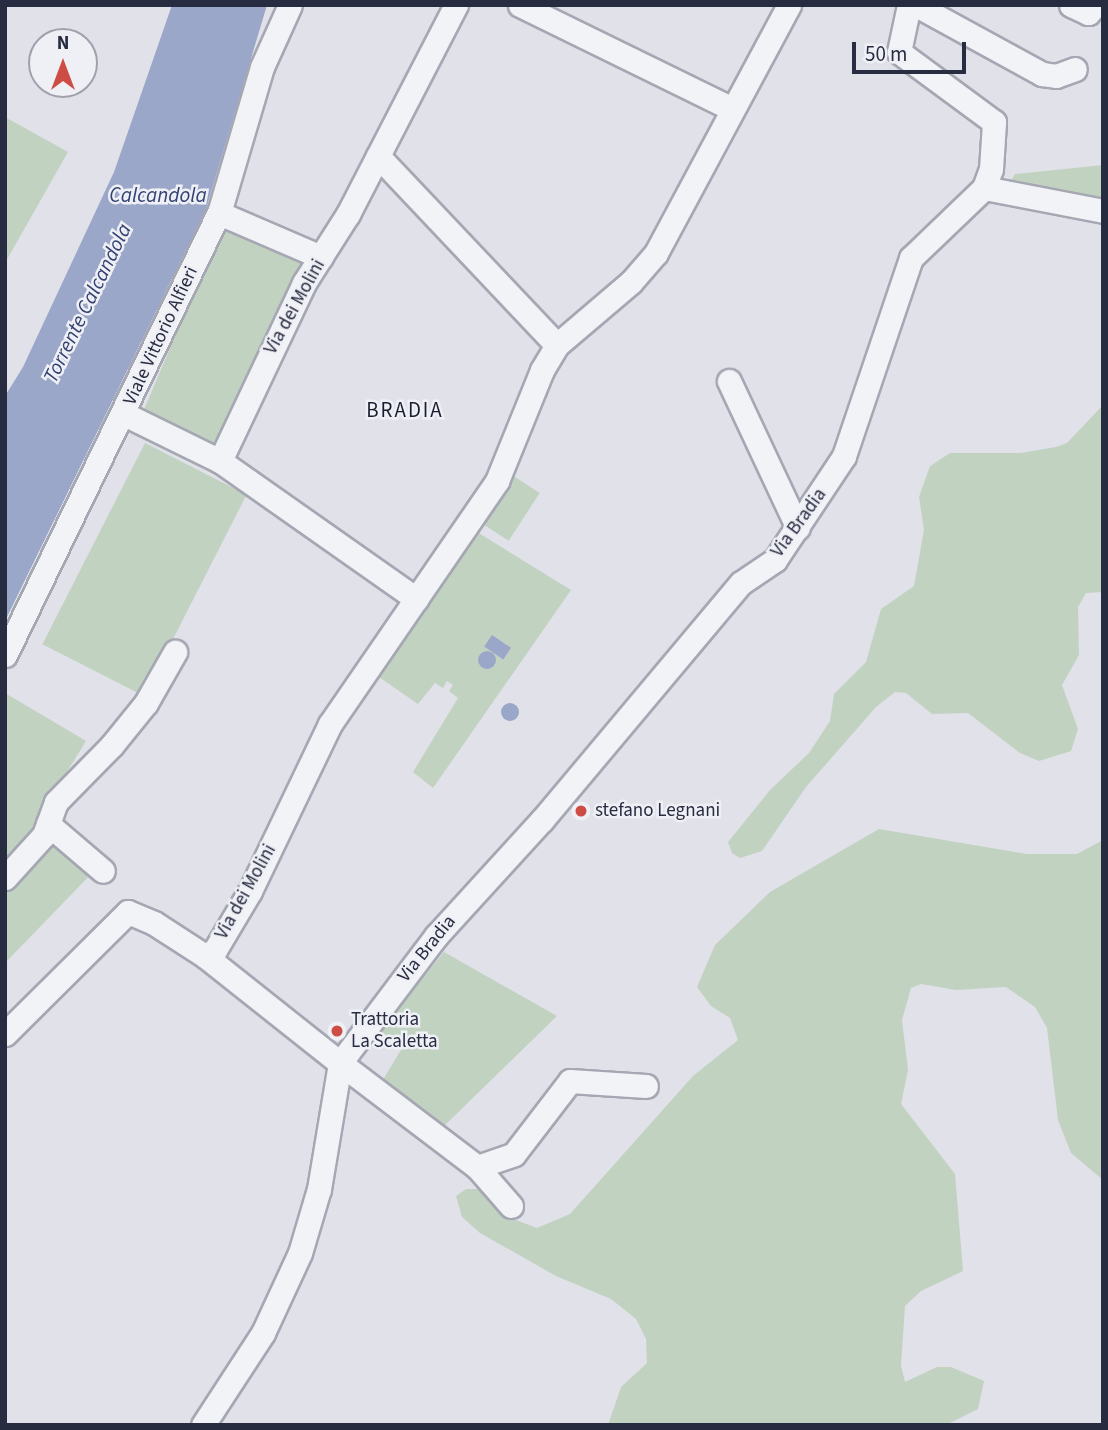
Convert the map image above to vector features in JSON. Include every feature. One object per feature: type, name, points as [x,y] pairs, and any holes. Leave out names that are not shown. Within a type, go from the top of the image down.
[{"type":"street","name":"Viale Vittorio Alfieri","points":[[5,655],[219,213],[261,67],[290,5]]},
{"type":"street","points":[[520,5],[732,109]]},
{"type":"street","name":"Via dei Molini","points":[[5,1034],[128,912],[154,923],[205,956],[215,950],[250,891],[330,724],[497,481],[542,370],[557,345],[631,282],[656,253],[789,5]]},
{"type":"street","points":[[909,5],[900,44],[903,58],[956,91],[994,122],[992,169],[984,188],[1103,211]]},
{"type":"street","points":[[916,5],[1042,74],[1056,76],[1075,69]]},
{"type":"street","points":[[1071,5],[1088,13],[1096,5]]},
{"type":"street","name":"Via dei Molini","points":[[220,461],[282,325],[378,156],[447,9]]},
{"type":"street","points":[[378,156],[557,345]]},
{"type":"street","name":"Via Bradia","points":[[203,1425],[263,1333],[300,1253],[319,1189],[340,1063],[436,936],[542,820],[741,583],[775,560],[798,528],[855,434],[889,315],[911,258],[984,188]]},
{"type":"street","points":[[219,213],[321,257]]},
{"type":"street","points":[[729,381],[798,528]]},
{"type":"street","points":[[124,414],[220,461],[415,600]]},
{"type":"street","points":[[5,878],[44,835],[56,802],[121,735],[175,652]]},
{"type":"street","points":[[48,824],[103,870]]},
{"type":"street","points":[[205,956],[477,1167],[511,1206]]},
{"type":"street","points":[[477,1167],[514,1154],[570,1081],[646,1086]]},
{"type":"green space","points":[[5,117],[68,152],[5,263]]},
{"type":"green space","points":[[1103,165],[1103,201],[1008,186],[1015,174]]},
{"type":"green space","points":[[224,221],[312,259],[230,454],[141,416]]},
{"type":"green space","points":[[1103,405],[1103,592],[1086,593],[1078,607],[1079,655],[1062,685],[1078,729],[1071,751],[1039,761],[1020,753],[968,713],[932,714],[906,693],[895,692],[876,707],[806,787],[762,851],[740,858],[732,853],[728,842],[770,790],[809,753],[830,721],[834,694],[866,662],[881,609],[914,586],[924,530],[919,497],[930,466],[950,453],[1020,453],[1056,447],[1067,443]]},
{"type":"green space","points":[[145,443],[247,495],[144,696],[42,644]]},
{"type":"green space","points":[[512,475],[540,493],[509,541],[481,523]]},
{"type":"green space","points":[[477,532],[571,590],[433,788],[413,772],[458,698],[449,691],[453,685],[447,681],[443,688],[435,683],[418,704],[376,675],[411,619]]},
{"type":"green space","points":[[5,693],[86,741],[5,872]]},
{"type":"green space","points":[[879,829],[1027,854],[1077,854],[1103,840],[1103,1180],[1071,1153],[1058,1120],[1047,1028],[1035,1007],[1006,987],[956,990],[921,984],[911,988],[902,1020],[908,1070],[901,1104],[955,1174],[963,1271],[921,1291],[905,1306],[901,1366],[905,1382],[937,1367],[951,1367],[984,1381],[978,1409],[946,1425],[608,1425],[621,1387],[647,1363],[646,1339],[636,1319],[611,1299],[556,1276],[480,1233],[462,1217],[456,1196],[466,1189],[478,1189],[513,1219],[537,1228],[570,1214],[693,1076],[738,1040],[730,1018],[711,1006],[697,987],[715,945],[770,892]]},
{"type":"green space","points":[[50,836],[97,868],[5,963],[5,885]]},
{"type":"green space","points":[[444,952],[557,1016],[442,1128],[378,1088],[402,1048],[379,1033]]},
{"type":"water","name":"Calcandola","points":[[172,5],[267,5],[206,209],[5,621],[5,396],[23,367],[114,172]]},
{"type":"water","points":[[492,635],[511,648],[503,659],[484,647]]},
{"type":"water","points":[[483,651],[491,651],[496,660],[494,667],[483,669],[478,664],[478,656]]},
{"type":"water","points":[[510,703],[516,706],[519,712],[516,718],[510,721],[504,718],[501,712],[504,706]]},
{"type":"place","name":"stefano Legnani","points":[[581,811]]},
{"type":"place","name":"Trattoria La Scaletta","points":[[337,1031]]},
{"type":"district","name":"BRADIA","points":[[405,410]]},
{"type":"water label","name":"Torrente Calcandola","points":[[87,303]]}]
